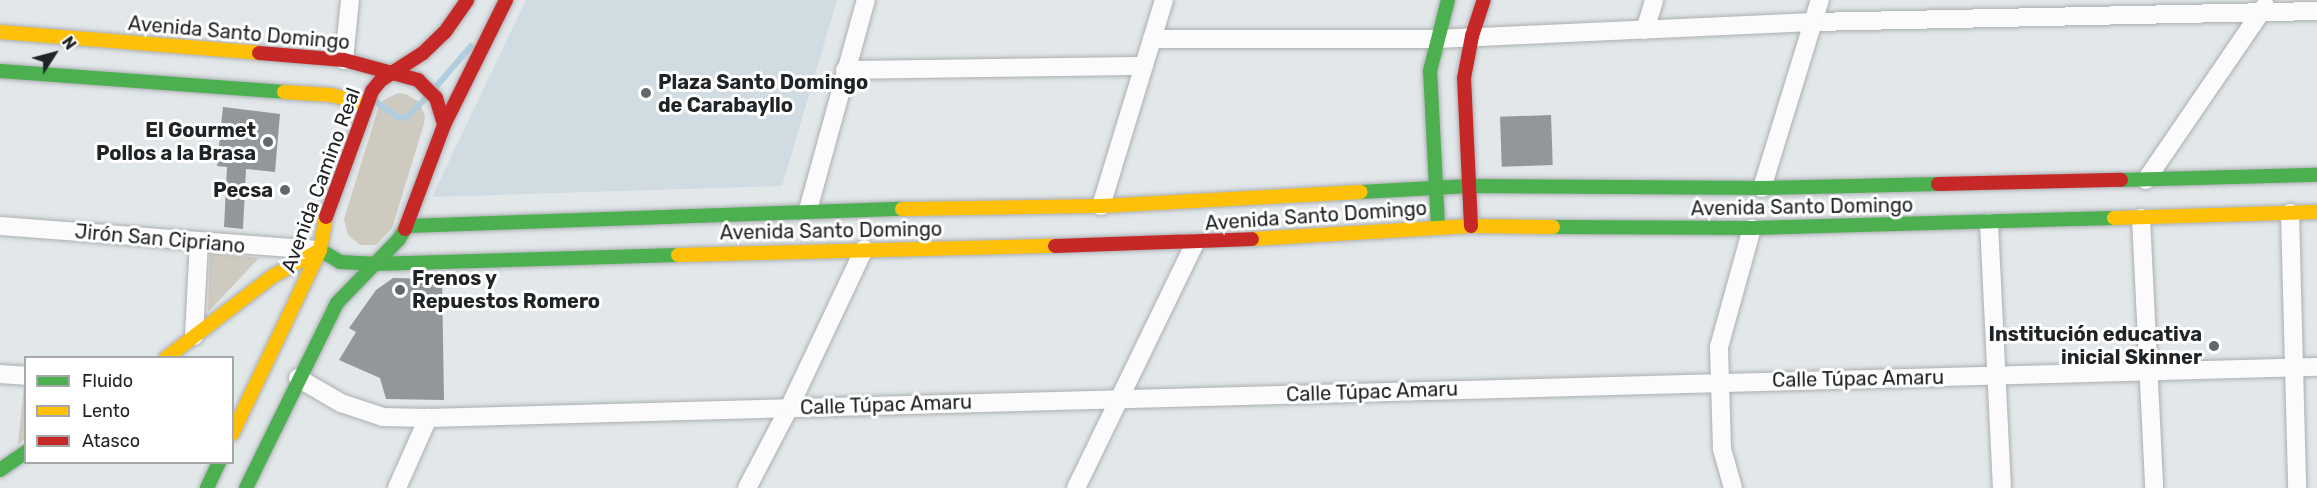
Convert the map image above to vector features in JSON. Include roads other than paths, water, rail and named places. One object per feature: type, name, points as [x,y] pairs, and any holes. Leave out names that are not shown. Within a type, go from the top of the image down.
[{"type":"street","points":[[344,60],[350,0]]},
{"type":"street","name":"Avenida Camino Real","points":[[234,430],[320,250],[324,223],[372,90],[391,73],[423,53],[438,39],[466,0]]},
{"type":"street","points":[[246,488],[298,378],[337,303],[399,239],[407,226],[444,126],[506,0]]},
{"type":"street","points":[[808,210],[866,0]]},
{"type":"street","points":[[1101,206],[1164,0]]},
{"type":"street","points":[[1438,227],[1430,71],[1436,39],[1448,0]]},
{"type":"street","points":[[1471,226],[1464,78],[1472,36],[1484,0]]},
{"type":"street","points":[[1645,30],[1654,0]]},
{"type":"street","points":[[1762,188],[1820,0]]},
{"type":"street","points":[[1152,39],[1436,39],[1813,22],[2265,6],[2317,11]]},
{"type":"street","points":[[2146,180],[2265,6]]},
{"type":"street","name":"Avenida Santo Domingo","points":[[0,32],[344,60],[408,76],[426,85],[436,98],[444,126]]},
{"type":"street","points":[[845,70],[1144,66]]},
{"type":"street","points":[[0,71],[331,95],[366,104]]},
{"type":"street","name":"Avenida Santo Domingo","points":[[407,226],[808,210],[1101,206],[1469,186],[1762,188],[2317,176]]},
{"type":"street","name":"Avenida Santo Domingo","points":[[320,250],[340,262],[373,264],[864,249],[1195,243],[1471,226],[1752,228],[1989,224],[2317,212]]},
{"type":"street","points":[[2290,213],[2297,488]]},
{"type":"street","points":[[2140,218],[2154,488]]},
{"type":"street","points":[[1989,224],[2002,488]]},
{"type":"street","name":"Jirón San Cipriano","points":[[0,226],[320,250]]},
{"type":"street","points":[[1733,488],[1722,449],[1718,383],[1719,347],[1752,228]]},
{"type":"street","points":[[194,336],[199,242]]},
{"type":"street","points":[[1076,488],[1195,243]]},
{"type":"street","points":[[747,488],[789,408],[864,249]]},
{"type":"street","points":[[167,356],[273,276],[320,250]]},
{"type":"street","name":"Calle Túpac Amaru","points":[[298,378],[341,403],[383,417],[428,418],[2317,367]]},
{"type":"street","points":[[0,374],[24,376]]},
{"type":"street","points":[[398,488],[428,418]]},
{"type":"street","points":[[0,470],[24,453]]},
{"type":"street","points":[[207,488],[218,464]]},
{"type":"waterway","points":[[435,88],[471,46]]},
{"type":"waterway","points":[[375,101],[398,117],[406,118],[426,98]]},
{"type":"place","name":"Plaza Santo Domingo de Carabayllo","points":[[646,93]]},
{"type":"place","name":"El Gourmet Pollos a la Brasa","points":[[268,142]]},
{"type":"place","name":"Pecsa","points":[[285,190]]},
{"type":"place","name":"Frenos y Repuestos Romero","points":[[400,290]]},
{"type":"place","name":"Institución educativa inicial Skinner","points":[[2214,346]]}]
